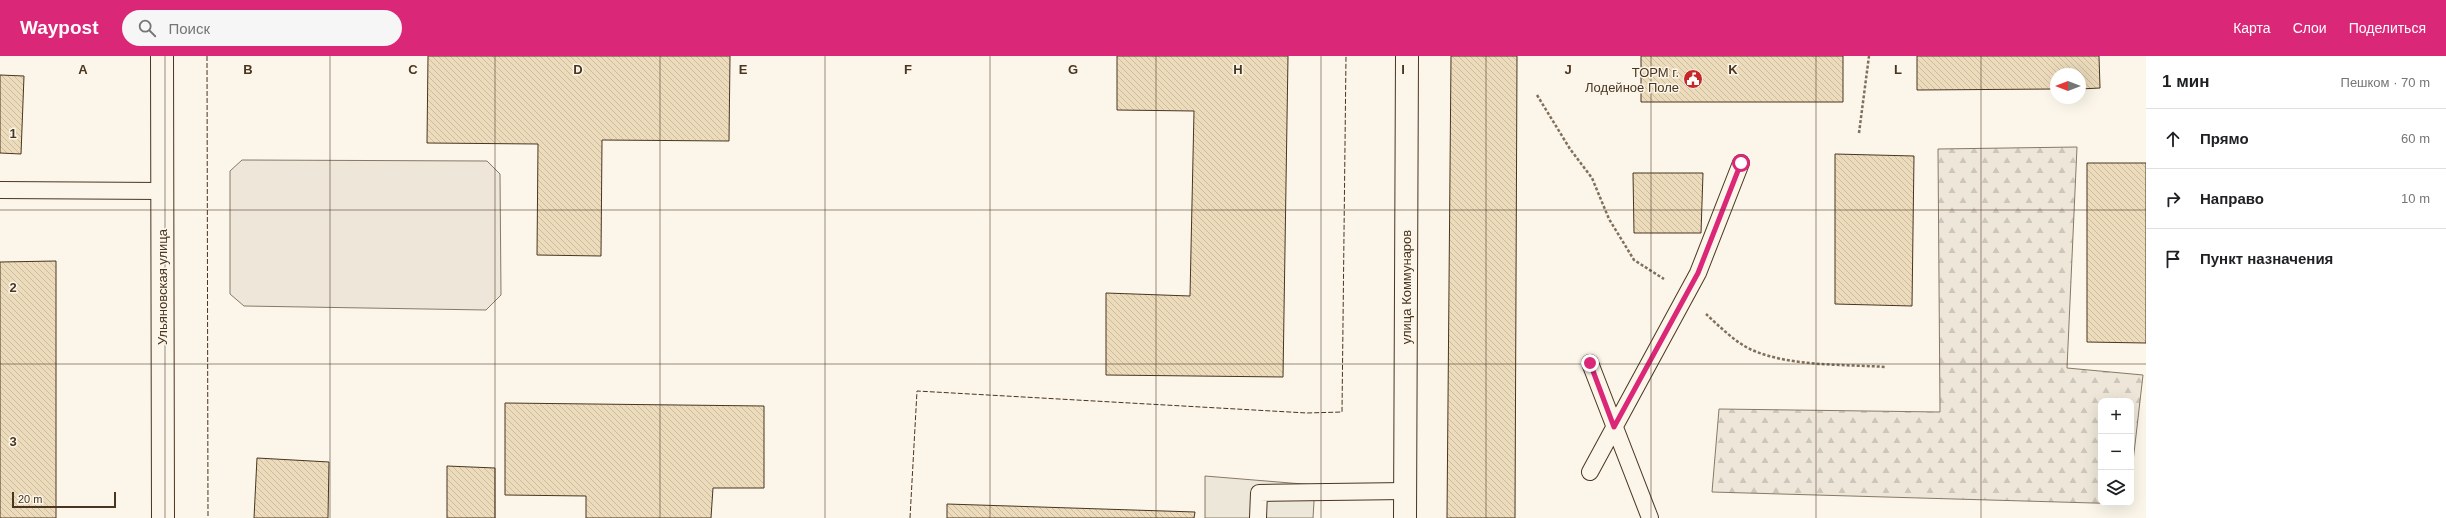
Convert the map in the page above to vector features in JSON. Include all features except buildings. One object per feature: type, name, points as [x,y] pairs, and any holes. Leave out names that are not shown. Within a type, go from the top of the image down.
[{"type":"street","name":"Ульяновская улица","points":[[162,56],[163,518]]},
{"type":"street","name":"улица Коммунаров","points":[[1405,518],[1407,56]]},
{"type":"lane","points":[[1590,472],[1698,273],[1741,163]]},
{"type":"lane","points":[[0,190],[162,191]]},
{"type":"lane","points":[[1590,363],[1650,518]]},
{"type":"lane","points":[[1258,518],[1259,493],[1405,491]]},
{"type":"path","points":[[1860,133],[1869,56]]},
{"type":"green space","points":[[2077,147],[2067,368],[2143,375],[2134,453],[2134,398],[2098,398],[2098,503],[1712,492],[1719,409],[1940,412],[1938,149]]},
{"type":"green space","points":[[242,160],[487,161],[500,174],[501,295],[486,310],[244,306],[230,294],[230,171]]},
{"type":"shaded area","points":[[1205,476],[1315,485],[1313,518],[1205,518]]},
{"type":"fence","points":[[207,56],[208,518]]},
{"type":"fence","points":[[910,518],[917,391],[1307,413],[1342,412],[1346,56]]},
{"type":"place","name":"ТОРМ г. Лодейное Поле","points":[[1693,79]]},
{"type":"route","points":[[1590,363],[1614,427],[1698,273],[1741,163]]}]
